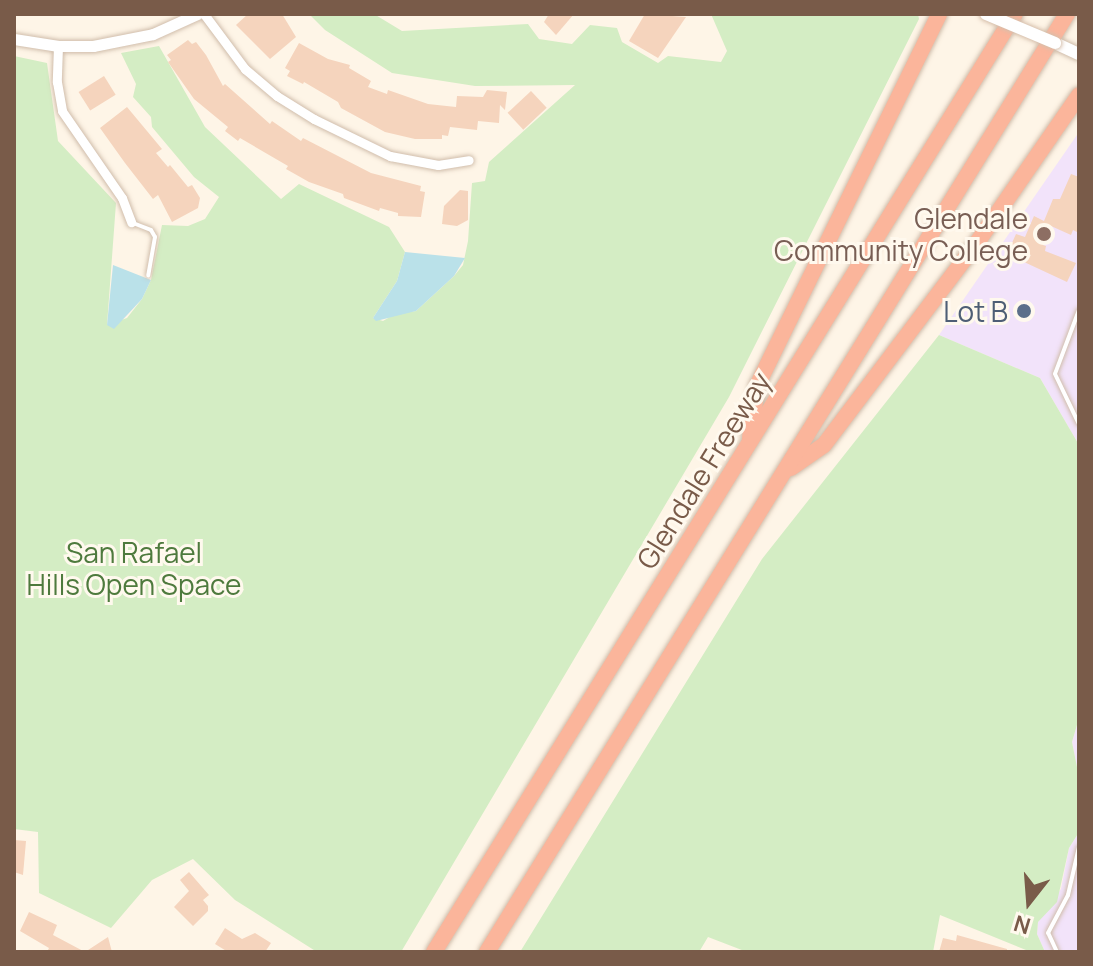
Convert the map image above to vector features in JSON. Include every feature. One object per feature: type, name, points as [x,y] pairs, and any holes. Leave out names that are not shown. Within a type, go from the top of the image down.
[{"type":"highway","points":[[749,445],[757,386],[939,14]]},
{"type":"highway","name":"Glendale Freeway","points":[[434,952],[1015,14]]},
{"type":"highway","points":[[487,952],[1067,14]]},
{"type":"highway","points":[[787,471],[824,445],[976,244],[1079,95]]},
{"type":"main road","points":[[986,14],[1079,54]]},
{"type":"street","points":[[14,39],[58,46],[123,42],[173,27],[197,14]]},
{"type":"street","points":[[204,14],[245,69],[277,96],[314,119],[390,156],[438,165],[469,160]]},
{"type":"street","points":[[58,46],[57,82],[62,111],[122,198],[131,222]]},
{"type":"lane","points":[[131,222],[151,230],[155,237],[148,275]]},
{"type":"lane","points":[[1079,310],[1055,374],[1079,424]]},
{"type":"lane","points":[[1057,952],[1048,933],[1068,895],[1079,847]]},
{"type":"shaded area","name":"Glendale Community College","points":[[1079,132],[1079,445],[1040,378],[939,335]]},
{"type":"shaded area","points":[[1079,718],[1079,777],[1072,742]]},
{"type":"shaded area","points":[[1079,832],[1079,952],[1045,952],[1037,934],[1038,922],[1061,889],[1069,848]]},
{"type":"green space","name":"San Rafael Hills Open Space","points":[[309,14],[374,14],[402,31],[528,24],[539,39],[572,44],[590,25],[617,28],[622,42],[658,63],[668,56],[721,62],[727,51],[711,14],[918,14],[919,19],[729,397],[401,952],[317,952],[235,900],[193,859],[152,880],[111,928],[39,893],[38,832],[14,829],[14,56],[47,63],[58,141],[116,203],[107,325],[127,318],[142,299],[151,280],[162,225],[188,226],[205,219],[219,197],[194,177],[152,127],[151,117],[133,97],[136,84],[121,53],[159,46],[205,127],[281,199],[299,184],[389,227],[405,252],[397,281],[373,318],[383,321],[395,314],[416,311],[463,265],[472,183],[485,181],[489,162],[575,85],[475,86],[392,73],[325,30]]},
{"type":"green space","points":[[939,335],[1040,378],[1079,445],[1079,718],[1072,742],[1079,777],[1079,832],[1069,848],[1057,902],[1038,922],[1037,934],[1045,952],[1031,952],[940,915],[933,952],[747,952],[708,937],[699,952],[520,952],[762,559]]},
{"type":"water","points":[[405,252],[465,258],[454,276],[416,311],[376,321],[373,318],[397,281]]},
{"type":"water","points":[[113,265],[151,280],[142,299],[114,329],[107,325]]},
{"type":"building","points":[[248,14],[282,14],[296,37],[270,59],[236,25]]},
{"type":"building","points":[[549,14],[574,14],[556,35],[544,22]]},
{"type":"building","points":[[645,14],[686,17],[658,58],[629,41]]},
{"type":"building","points":[[188,40],[192,44],[196,42],[206,55],[223,86],[225,84],[270,124],[272,121],[301,141],[303,138],[371,173],[421,186],[420,191],[425,192],[421,217],[398,216],[398,213],[380,208],[379,211],[344,198],[343,194],[309,182],[286,169],[288,166],[240,138],[238,141],[225,131],[228,127],[194,99],[168,62],[171,60],[167,55]]},
{"type":"building","points":[[299,43],[328,59],[350,65],[349,68],[371,81],[368,87],[387,94],[388,90],[428,104],[456,107],[457,96],[483,97],[487,90],[507,92],[505,110],[500,105],[499,123],[478,121],[477,130],[450,127],[448,136],[442,135],[442,139],[415,139],[385,132],[341,108],[338,102],[304,82],[287,76],[290,71],[285,68]]},
{"type":"building","points":[[104,76],[116,95],[90,111],[79,92]]},
{"type":"building","points":[[531,91],[547,108],[523,130],[508,113]]},
{"type":"building","points":[[127,107],[162,149],[156,153],[188,187],[192,185],[200,198],[198,208],[172,222],[158,195],[153,199],[100,128]]},
{"type":"building","points":[[1071,174],[1079,177],[1079,233],[1073,230],[1071,235],[1051,226],[1043,245],[1046,246],[1045,251],[1076,263],[1067,282],[1007,254],[1016,234],[1025,237],[1034,216],[1044,221],[1053,199],[1060,199]]},
{"type":"building","points":[[460,190],[468,191],[468,220],[457,226],[442,224],[444,206]]},
{"type":"building","points":[[14,840],[26,841],[23,875],[14,872]]},
{"type":"building","points":[[189,872],[209,895],[203,900],[208,911],[193,926],[174,907],[189,891],[180,880]]},
{"type":"building","points":[[29,912],[57,925],[53,935],[85,952],[47,952],[49,948],[20,931]]},
{"type":"building","points":[[225,928],[242,939],[255,933],[271,943],[265,952],[228,952],[215,944]]},
{"type":"building","points":[[957,935],[1007,949],[1007,952],[939,952],[943,938],[956,941]]},
{"type":"building","points":[[108,937],[112,952],[85,952]]},
{"type":"place","name":"Glendale Community College","points":[[1044,234]]},
{"type":"place","name":"Lot B","points":[[1024,311]]}]
